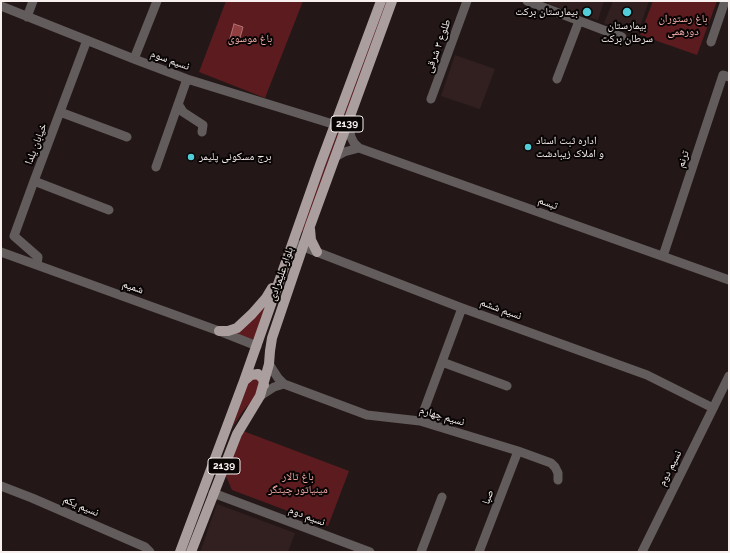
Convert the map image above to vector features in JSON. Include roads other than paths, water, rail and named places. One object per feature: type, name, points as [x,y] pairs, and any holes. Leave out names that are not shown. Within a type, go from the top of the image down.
[{"type":"main road","name":"بلوار علیمرادی","points":[[180,552],[244,381],[381,1]]},
{"type":"main road","name":"بلوار علیمرادی","points":[[191,552],[237,434],[260,396],[269,364],[272,338],[310,226],[392,1]]},
{"type":"main road","points":[[310,226],[312,240],[317,252]]},
{"type":"main road","points":[[219,331],[228,332],[236,328],[252,314],[266,298],[281,275]]},
{"type":"main road","points":[[244,381],[251,375],[258,374],[263,379],[264,385]]},
{"type":"street","points":[[27,17],[33,1]]},
{"type":"street","points":[[134,59],[157,1]]},
{"type":"street","name":"طلوع ۳ شرقی","points":[[431,100],[467,1]]},
{"type":"street","points":[[527,1],[622,37]]},
{"type":"street","points":[[710,42],[725,1]]},
{"type":"street","name":"نسیم سوم","points":[[1,6],[187,79],[336,125]]},
{"type":"street","points":[[557,80],[579,21]]},
{"type":"street","name":"خیابان یلدا","points":[[88,40],[34,181],[109,210]]},
{"type":"street","name":"ترنم","points":[[663,256],[723,75],[729,77]]},
{"type":"street","points":[[156,167],[187,79]]},
{"type":"street","points":[[178,104],[183,112],[203,125],[202,132]]},
{"type":"street","points":[[60,112],[127,137]]},
{"type":"street","points":[[348,121],[351,137],[359,148]]},
{"type":"street","points":[[335,157],[344,152],[359,148]]},
{"type":"street","name":"تبسم","points":[[359,148],[729,280]]},
{"type":"street","points":[[34,181],[14,236],[38,257],[37,265]]},
{"type":"street","name":"نسیم ششم","points":[[293,242],[462,308],[647,376],[713,408]]},
{"type":"street","name":"شمیم","points":[[1,252],[219,331],[256,346]]},
{"type":"street","points":[[420,421],[462,308]]},
{"type":"street","points":[[442,362],[507,386]]},
{"type":"street","points":[[260,396],[274,387],[284,384],[269,364]]},
{"type":"street","points":[[713,408],[729,376]]},
{"type":"street","name":"نسیم چهارم","points":[[284,384],[367,415],[420,421],[518,451],[551,463],[558,473],[558,480]]},
{"type":"street","name":"نسیم دوم","points":[[642,552],[713,408]]},
{"type":"street","name":"صبا","points":[[480,552],[518,451]]},
{"type":"street","name":"نسیم یکم","points":[[1,486],[145,547],[150,552]]},
{"type":"street","name":"نسیم دوم","points":[[213,493],[370,552]]},
{"type":"street","points":[[421,552],[442,496]]},
{"type":"place","name":"بیمارستان برکت","points":[[587,12]]},
{"type":"place","name":"بیمارستان سرطان برکت","points":[[627,12]]},
{"type":"place","name":"اداره ثبت اسناد و املاک زیبادشت","points":[[528,147]]},
{"type":"place","name":"برج مسکونی پلیمر","points":[[191,157]]},
{"type":"park label","name":"باغ رستوران دورهمی","points":[[683,25]]},
{"type":"park label","name":"باغ موسوی","points":[[250,39]]},
{"type":"park label","name":"باغ تالار مینیاتور چیتگر","points":[[298,483]]}]
